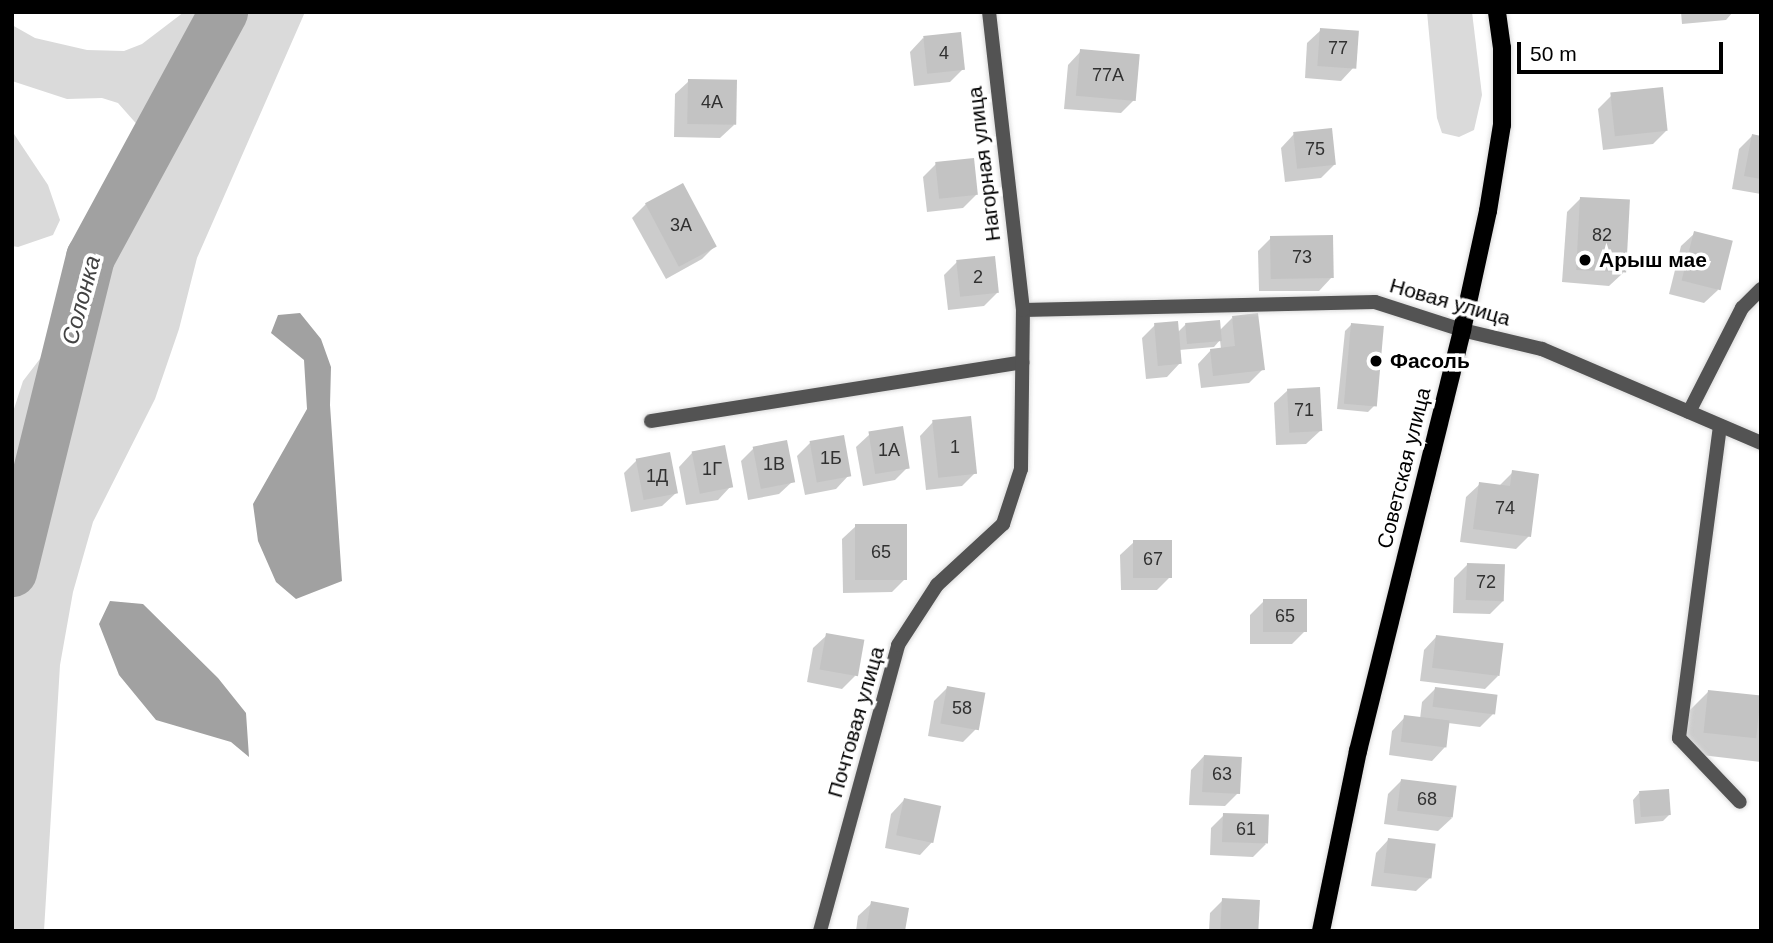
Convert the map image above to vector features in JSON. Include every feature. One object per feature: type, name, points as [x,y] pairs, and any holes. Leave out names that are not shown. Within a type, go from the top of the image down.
[{"type":"main road","name":"Советская улица","points":[[1321,931],[1358,751],[1462,330],[1488,211],[1502,125],[1502,48],[1497,12]]},
{"type":"street","name":"Нагорная улица","points":[[989,12],[1023,310]]},
{"type":"street","points":[[1689,412],[1742,308],[1761,289]]},
{"type":"street","name":"Новая улица","points":[[1023,310],[1375,302],[1462,330],[1542,349],[1761,443]]},
{"type":"street","name":"Почтовая улица","points":[[820,931],[898,645],[937,585],[1003,524],[1021,469],[1023,310]]},
{"type":"street","points":[[651,421],[1022,362]]},
{"type":"street","points":[[1720,426],[1679,738],[1740,802]]},
{"type":"shaded area","points":[[184,12],[305,12],[197,258],[179,329],[155,399],[93,522],[73,592],[60,665],[44,931],[12,931],[12,415],[23,381],[46,351],[75,329],[88,314],[130,198],[144,147],[141,129],[118,103],[102,98],[67,99],[12,81],[12,25],[35,38],[87,50],[124,51],[142,44]]},
{"type":"shaded area","points":[[1427,12],[1472,12],[1482,95],[1474,130],[1459,137],[1442,133],[1437,118]]},
{"type":"shaded area","points":[[12,131],[48,185],[60,220],[53,235],[18,247],[12,246]]},
{"type":"shaded area","points":[[300,313],[321,339],[331,367],[330,405],[342,581],[296,599],[276,582],[258,541],[253,504],[307,409],[304,360],[271,333],[278,315]]},
{"type":"shaded area","points":[[110,601],[143,604],[218,678],[246,713],[249,757],[231,742],[156,720],[119,675],[99,624]]},
{"type":"building","points":[[1320,28],[1359,31],[1356,69],[1317,66]]},
{"type":"building","points":[[961,32],[965,70],[927,74],[923,36]]},
{"type":"building","points":[[1080,49],[1140,54],[1136,101],[1076,96]]},
{"type":"building","points":[[688,79],[737,80],[736,125],[687,124]]},
{"type":"building","points":[[1663,87],[1668,131],[1615,136],[1610,93]]},
{"type":"building","points":[[1332,128],[1336,165],[1297,169],[1293,132]]},
{"type":"building","points":[[1752,134],[1761,136],[1761,179],[1744,176]]},
{"type":"building","points":[[974,158],[978,195],[939,199],[935,162]]},
{"type":"building","points":[[683,183],[717,247],[679,267],[645,203]]},
{"type":"building","points":[[1580,197],[1630,200],[1626,273],[1576,270]]},
{"type":"building","points":[[1694,231],[1733,241],[1720,290],[1682,280]]},
{"type":"building","points":[[1333,235],[1334,278],[1271,279],[1270,236]]},
{"type":"building","points":[[995,256],[999,293],[960,297],[956,260]]},
{"type":"building","points":[[1258,313],[1265,370],[1213,376],[1210,349],[1235,346],[1232,316]]},
{"type":"building","points":[[1220,320],[1222,341],[1187,344],[1185,323]]},
{"type":"building","points":[[1178,321],[1182,364],[1158,366],[1154,323]]},
{"type":"building","points":[[1351,323],[1384,326],[1377,407],[1344,404]]},
{"type":"building","points":[[1320,387],[1322,431],[1289,433],[1287,389]]},
{"type":"building","points":[[971,416],[977,474],[938,478],[932,420]]},
{"type":"building","points":[[903,426],[910,468],[875,474],[868,431]]},
{"type":"building","points":[[844,435],[851,476],[817,482],[810,441]]},
{"type":"building","points":[[787,440],[795,482],[761,489],[753,447]]},
{"type":"building","points":[[725,445],[733,487],[700,494],[692,451]]},
{"type":"building","points":[[670,452],[678,493],[644,500],[636,459]]},
{"type":"building","points":[[1512,470],[1539,474],[1531,537],[1473,529],[1479,482],[1510,486]]},
{"type":"building","points":[[855,524],[907,524],[907,580],[855,580]]},
{"type":"building","points":[[1133,540],[1172,540],[1172,578],[1133,578]]},
{"type":"building","points":[[1467,563],[1505,564],[1504,601],[1466,600]]},
{"type":"building","points":[[1263,599],[1307,599],[1307,632],[1263,632]]},
{"type":"building","points":[[826,633],[864,640],[858,676],[820,669]]},
{"type":"building","points":[[1436,635],[1503,643],[1499,676],[1432,668]]},
{"type":"building","points":[[947,686],[985,693],[979,730],[940,723]]},
{"type":"building","points":[[1435,687],[1498,695],[1495,715],[1433,707]]},
{"type":"building","points":[[1708,690],[1761,696],[1756,738],[1704,733]]},
{"type":"building","points":[[1404,715],[1450,721],[1446,747],[1401,742]]},
{"type":"building","points":[[1204,755],[1242,757],[1240,794],[1202,792]]},
{"type":"building","points":[[1401,779],[1457,786],[1453,818],[1397,811]]},
{"type":"building","points":[[1669,789],[1671,815],[1641,817],[1639,791]]},
{"type":"building","points":[[904,798],[941,806],[933,843],[896,835]]},
{"type":"building","points":[[1223,813],[1269,815],[1268,844],[1222,842]]},
{"type":"building","points":[[1388,838],[1436,844],[1431,879],[1384,873]]},
{"type":"building","points":[[1222,898],[1260,900],[1258,931],[1220,931]]},
{"type":"building","points":[[871,901],[909,908],[905,931],[866,931]]},
{"type":"waterway","name":"Солонка","points":[[12,572],[90,257],[223,12]]},
{"type":"place","name":"Арыш мае","points":[[1585,260]]},
{"type":"place","name":"Фасоль","points":[[1376,361]]}]
